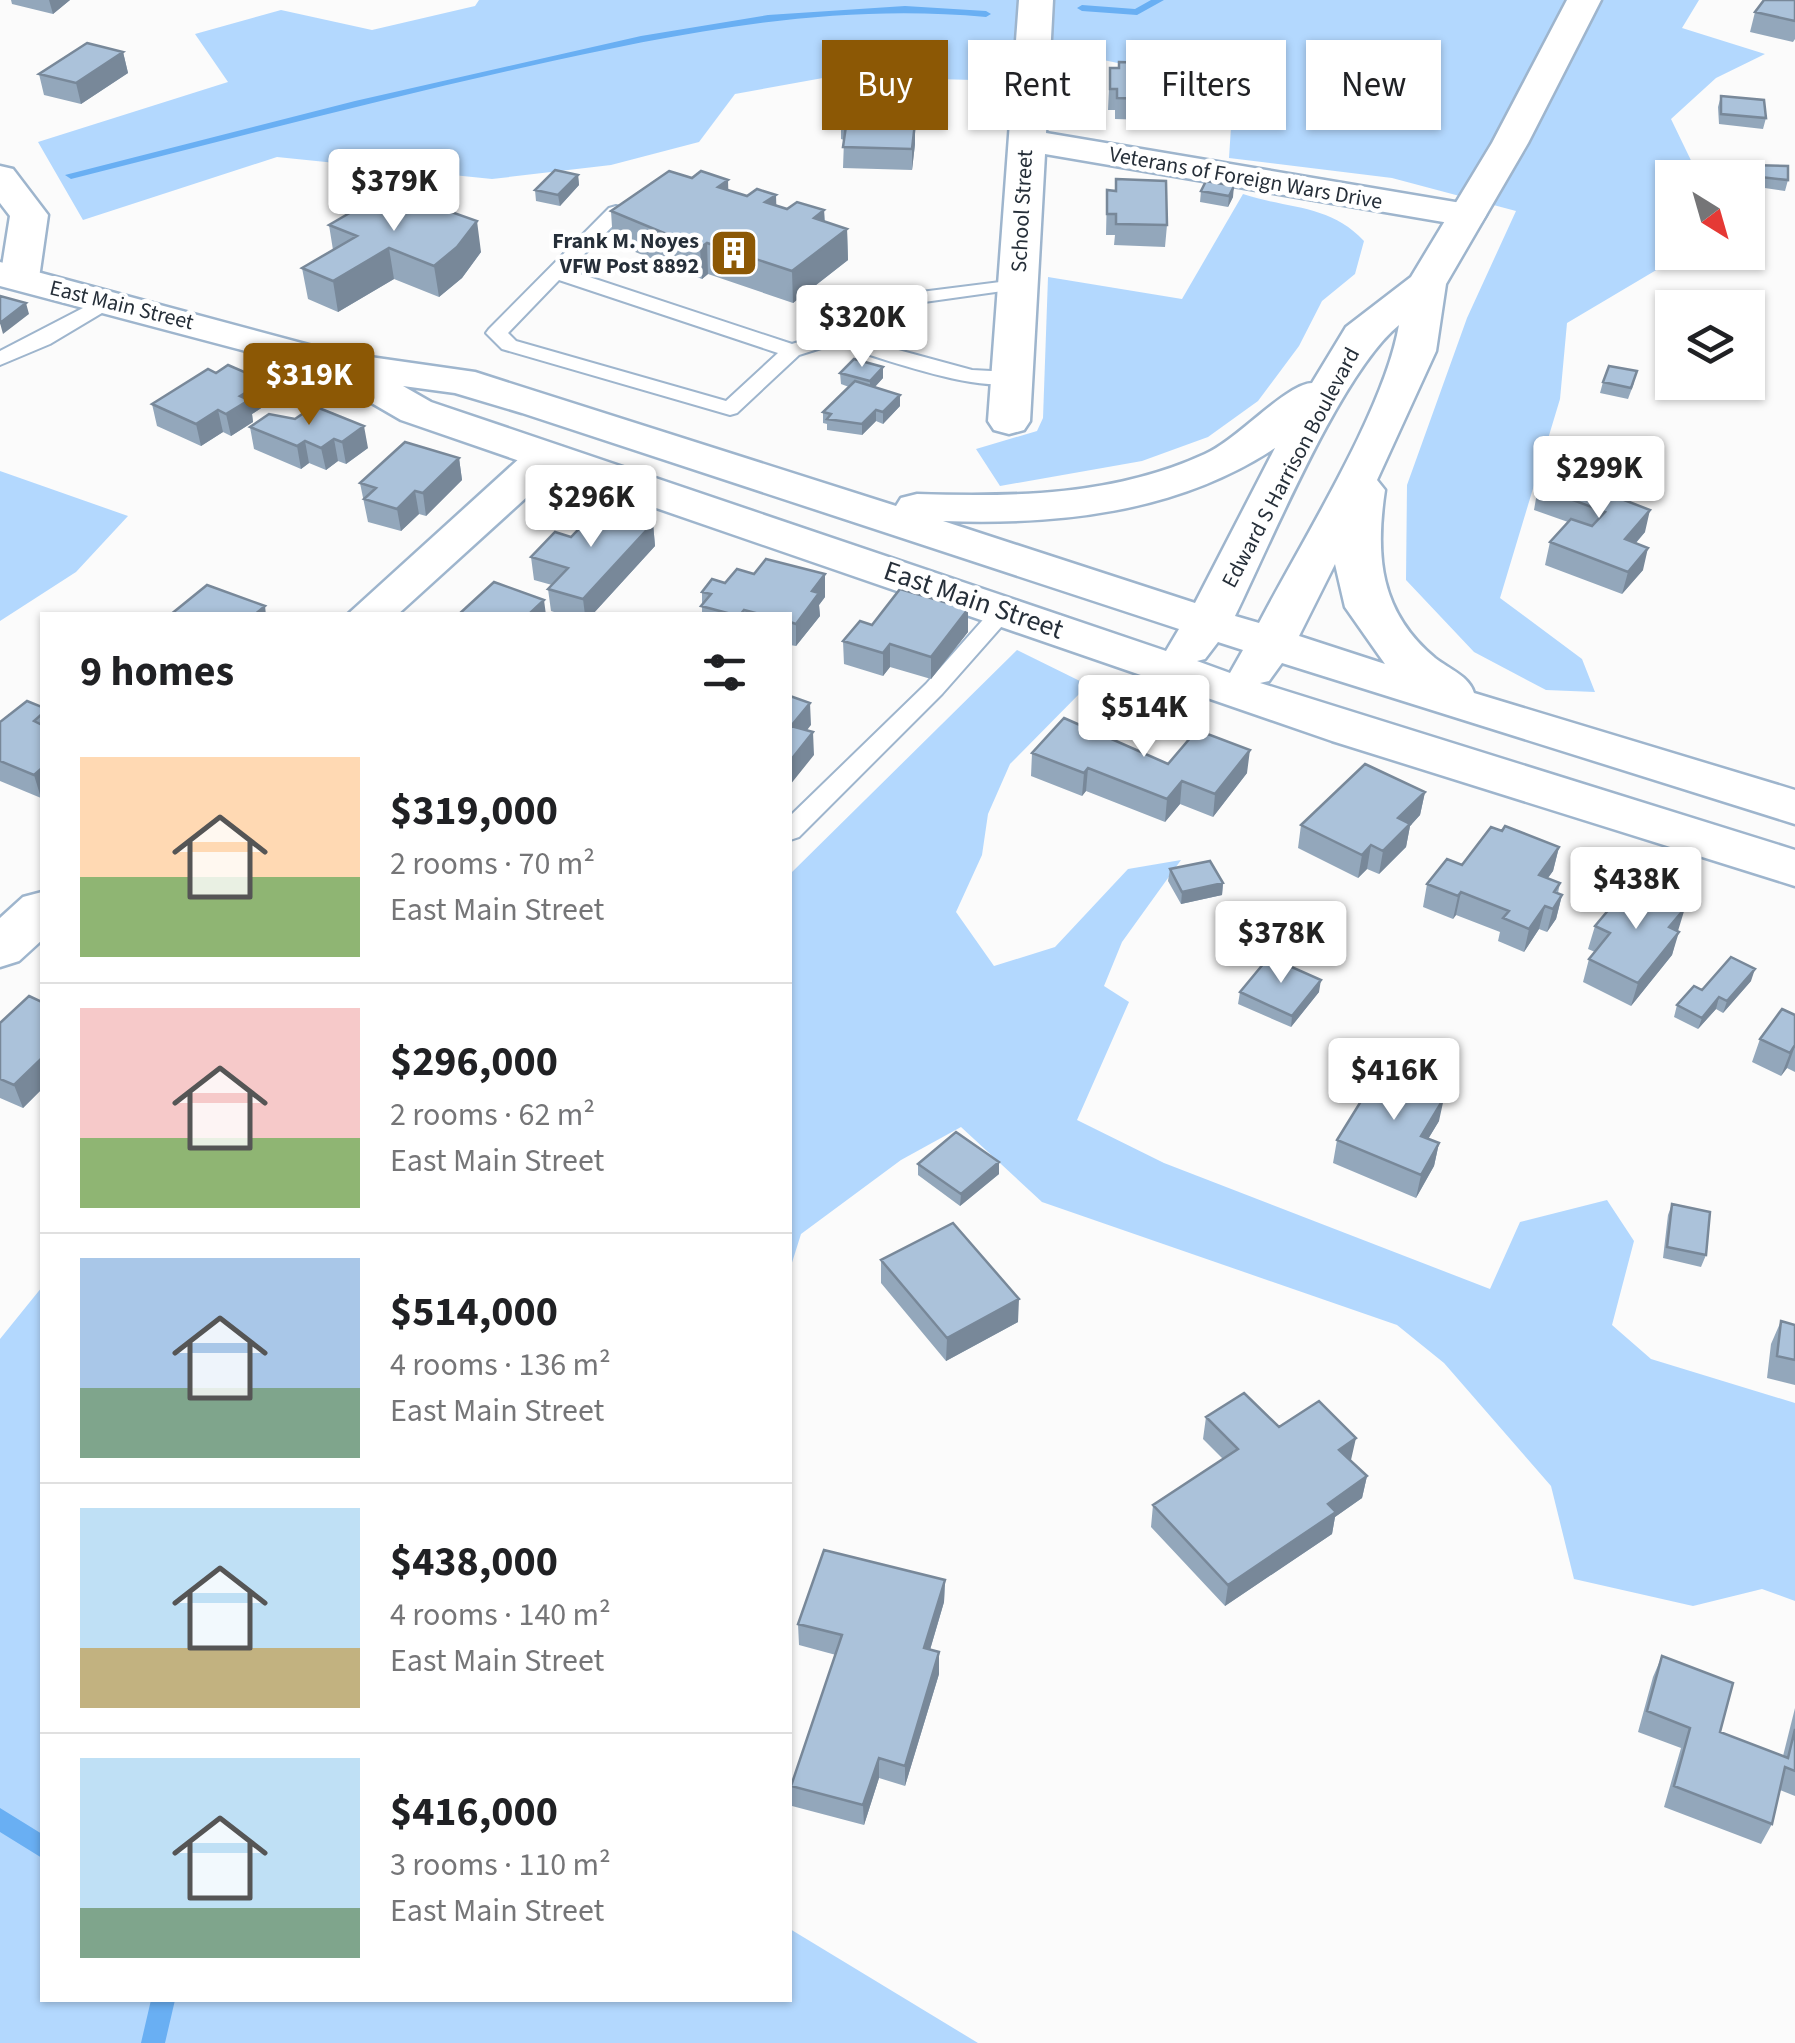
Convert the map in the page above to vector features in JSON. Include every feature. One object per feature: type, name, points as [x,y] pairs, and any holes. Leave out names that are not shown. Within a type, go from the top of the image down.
[{"type":"main road","name":"School Street","points":[[1008,422],[1036,0]]},
{"type":"main road","name":"Edward S Harrison Boulevard","points":[[1174,668],[1209,622],[1294,452],[1360,336],[1426,284],[1584,0]]},
{"type":"main road","name":"Veterans of Foreign Wars Drive","points":[[1026,140],[1467,215]]},
{"type":"main road","name":"East Main Street","points":[[0,176],[29,215],[10,276],[110,300],[333,364],[460,381],[850,503],[1492,715],[1795,806]]},
{"type":"main road","name":"Edward S Harrison Boulevard","points":[[1237,690],[1272,643],[1372,448],[1415,351],[1426,284]]},
{"type":"main road","points":[[850,503],[1045,510],[1121,498],[1190,478],[1272,432],[1360,336]]},
{"type":"main road","name":"East Main Street","points":[[333,364],[416,411],[1548,795],[1795,868]]},
{"type":"main road","points":[[1372,448],[1353,540],[1357,577],[1370,611],[1408,659],[1492,715]]},
{"type":"main road","points":[[373,612],[547,456]]},
{"type":"main road","points":[[0,948],[40,912]]},
{"type":"lane","points":[[616,212],[496,333],[509,345],[730,408],[792,350],[870,326],[904,299],[1017,283]]},
{"type":"lane","points":[[555,272],[792,350]]},
{"type":"lane","points":[[0,359],[43,340],[110,300]]},
{"type":"lane","points":[[870,326],[870,350],[971,376],[1011,378]]},
{"type":"lane","points":[[792,829],[934,689],[1005,609]]},
{"type":"shaded area","points":[[479,0],[1699,0],[1682,28],[1765,54],[1716,78],[1671,119],[1691,160],[1655,160],[1656,270],[1567,323],[1560,399],[1500,598],[1582,659],[1595,692],[1546,690],[1474,652],[1406,580],[1407,485],[1467,318],[1516,211],[1392,178],[1229,158],[1231,130],[1286,130],[1286,40],[1126,40],[1126,65],[1106,61],[1106,40],[968,40],[968,80],[948,79],[948,40],[822,40],[822,78],[735,94],[699,142],[611,165],[492,179],[277,157],[83,220],[38,142],[228,82],[195,34],[281,10],[372,30],[475,6]]},
{"type":"shaded area","points":[[1243,194],[1322,214],[1351,229],[1364,241],[1355,274],[1322,301],[1299,346],[1258,401],[1208,437],[1142,461],[1000,486],[976,449],[1037,431],[1043,418],[1048,277],[1182,299]]},
{"type":"shaded area","points":[[0,471],[128,516],[76,572],[0,621]]},
{"type":"shaded area","points":[[1017,650],[1088,685],[1010,764],[988,814],[982,855],[956,912],[994,966],[1055,947],[1128,869],[1181,860],[1122,942],[1104,986],[1129,1002],[1077,1120],[1164,1163],[1490,1289],[1520,1222],[1607,1200],[1634,1241],[1612,1325],[1651,1359],[1795,1403],[1795,1601],[1762,1589],[1693,1606],[1574,1579],[1551,1486],[1444,1363],[1397,1325],[1042,1202],[961,1127],[901,1160],[801,1234],[792,1263],[792,872]]},
{"type":"shaded area","points":[[40,1289],[40,2002],[792,2002],[792,1930],[978,2043],[0,2043],[0,1339]]},
{"type":"building","points":[[1764,0],[1795,0],[1795,21],[1755,12]]},
{"type":"building","points":[[87,43],[123,52],[76,83],[39,74]]},
{"type":"building","points":[[1119,62],[1126,62],[1126,98],[1117,98],[1117,89],[1110,89],[1110,68],[1119,68]]},
{"type":"building","points":[[1721,96],[1764,100],[1766,118],[1721,114]]},
{"type":"building","points":[[845,130],[914,130],[912,149],[843,147]]},
{"type":"building","points":[[1765,165],[1788,166],[1788,180],[1765,178]]},
{"type":"building","points":[[555,170],[578,175],[558,195],[535,190]]},
{"type":"building","points":[[669,171],[692,178],[701,171],[728,180],[718,187],[747,196],[757,189],[776,195],[765,202],[787,209],[797,202],[824,210],[814,218],[847,229],[792,271],[707,243],[700,248],[611,211]]},
{"type":"building","points":[[1116,179],[1166,181],[1167,225],[1116,224],[1116,214],[1107,214],[1107,190],[1116,191]]},
{"type":"building","points":[[1206,181],[1234,186],[1229,196],[1201,191]]},
{"type":"building","points":[[389,190],[477,221],[457,247],[434,266],[389,248],[333,281],[302,268],[357,236],[329,225]]},
{"type":"building","points":[[0,296],[26,303],[0,323]]},
{"type":"building","points":[[854,359],[883,367],[870,381],[840,373]]},
{"type":"building","points":[[228,365],[265,381],[240,396],[249,400],[226,414],[218,410],[196,424],[152,404],[208,369],[216,373]]},
{"type":"building","points":[[1609,366],[1637,371],[1631,388],[1603,382]]},
{"type":"building","points":[[855,381],[900,395],[883,412],[876,410],[862,424],[827,419],[831,414],[823,412]]},
{"type":"building","points":[[314,406],[364,426],[342,442],[334,439],[321,448],[305,441],[297,446],[250,427],[269,414],[295,419]]},
{"type":"building","points":[[405,442],[459,458],[423,493],[415,491],[397,509],[364,499],[376,488],[360,483]]},
{"type":"building","points":[[1557,468],[1630,494],[1624,500],[1650,510],[1625,539],[1648,548],[1628,572],[1550,542],[1571,519],[1592,526],[1605,512],[1538,487]]},
{"type":"building","points":[[599,508],[653,523],[583,599],[548,589],[568,568],[531,557],[555,532],[571,537]]},
{"type":"building","points":[[766,559],[825,574],[812,591],[819,593],[796,624],[792,623],[792,612],[724,612],[701,606],[711,594],[702,592],[712,579],[725,583],[737,569],[754,574]]},
{"type":"building","points":[[494,582],[544,600],[531,612],[461,612]]},
{"type":"building","points":[[207,585],[265,606],[258,612],[174,612]]},
{"type":"building","points":[[900,589],[968,609],[931,657],[890,644],[883,653],[843,641],[860,621],[872,625]]},
{"type":"building","points":[[792,697],[810,703],[792,725]]},
{"type":"building","points":[[27,701],[40,706],[40,716],[34,721],[40,724],[40,770],[34,775],[0,761],[0,722]]},
{"type":"building","points":[[1064,718],[1168,764],[1197,730],[1250,750],[1215,794],[1182,781],[1167,799],[1088,768],[1084,773],[1032,753]]},
{"type":"building","points":[[792,726],[813,732],[792,758]]},
{"type":"building","points":[[1365,764],[1425,792],[1398,818],[1410,824],[1383,851],[1371,845],[1362,855],[1301,825]]},
{"type":"building","points":[[1505,826],[1559,847],[1539,875],[1560,883],[1554,892],[1562,895],[1553,909],[1545,906],[1529,929],[1503,918],[1509,911],[1461,892],[1458,896],[1427,884],[1447,859],[1462,865],[1491,827],[1502,831]]},
{"type":"building","points":[[1210,861],[1223,883],[1182,892],[1170,869]]},
{"type":"building","points":[[1631,883],[1685,908],[1669,927],[1679,932],[1638,983],[1589,959],[1610,933],[1595,926]]},
{"type":"building","points":[[1269,957],[1321,980],[1292,1016],[1240,992]]},
{"type":"building","points":[[1731,957],[1755,969],[1727,1001],[1719,997],[1702,1018],[1677,1005],[1694,986],[1702,990]]},
{"type":"building","points":[[29,996],[40,1001],[40,1060],[14,1085],[0,1079],[0,1023]]},
{"type":"building","points":[[1782,1009],[1795,1015],[1795,1045],[1790,1053],[1760,1039]]},
{"type":"building","points":[[1379,1072],[1444,1098],[1421,1136],[1439,1143],[1421,1175],[1337,1140]]},
{"type":"building","points":[[956,1132],[999,1162],[961,1194],[918,1164]]},
{"type":"building","points":[[1672,1204],[1710,1212],[1706,1255],[1667,1247]]},
{"type":"building","points":[[953,1223],[1019,1299],[947,1338],[881,1260]]},
{"type":"building","points":[[1781,1321],[1795,1325],[1795,1360],[1777,1356]]},
{"type":"building","points":[[1244,1393],[1279,1427],[1319,1401],[1356,1438],[1339,1450],[1367,1476],[1328,1504],[1336,1512],[1228,1585],[1153,1505],[1238,1449],[1206,1417]]},
{"type":"building","points":[[824,1550],[945,1580],[924,1648],[939,1652],[905,1766],[879,1758],[863,1805],[792,1786],[842,1635],[798,1624]]},
{"type":"building","points":[[1662,1656],[1733,1683],[1720,1732],[1788,1758],[1795,1729],[1795,1771],[1785,1767],[1772,1824],[1674,1786],[1690,1728],[1647,1711]]},
{"type":"waterway","points":[[1082,8],[1137,12],[1159,0]]},
{"type":"waterway","points":[[71,175],[426,87],[681,31],[860,10],[986,14]]},
{"type":"waterway","points":[[0,1819],[40,1846]]},
{"type":"waterway","points":[[153,2043],[163,2002]]},
{"type":"place","name":"Frank M. Noyes VFW Post 8892","points":[[734,253]]}]
